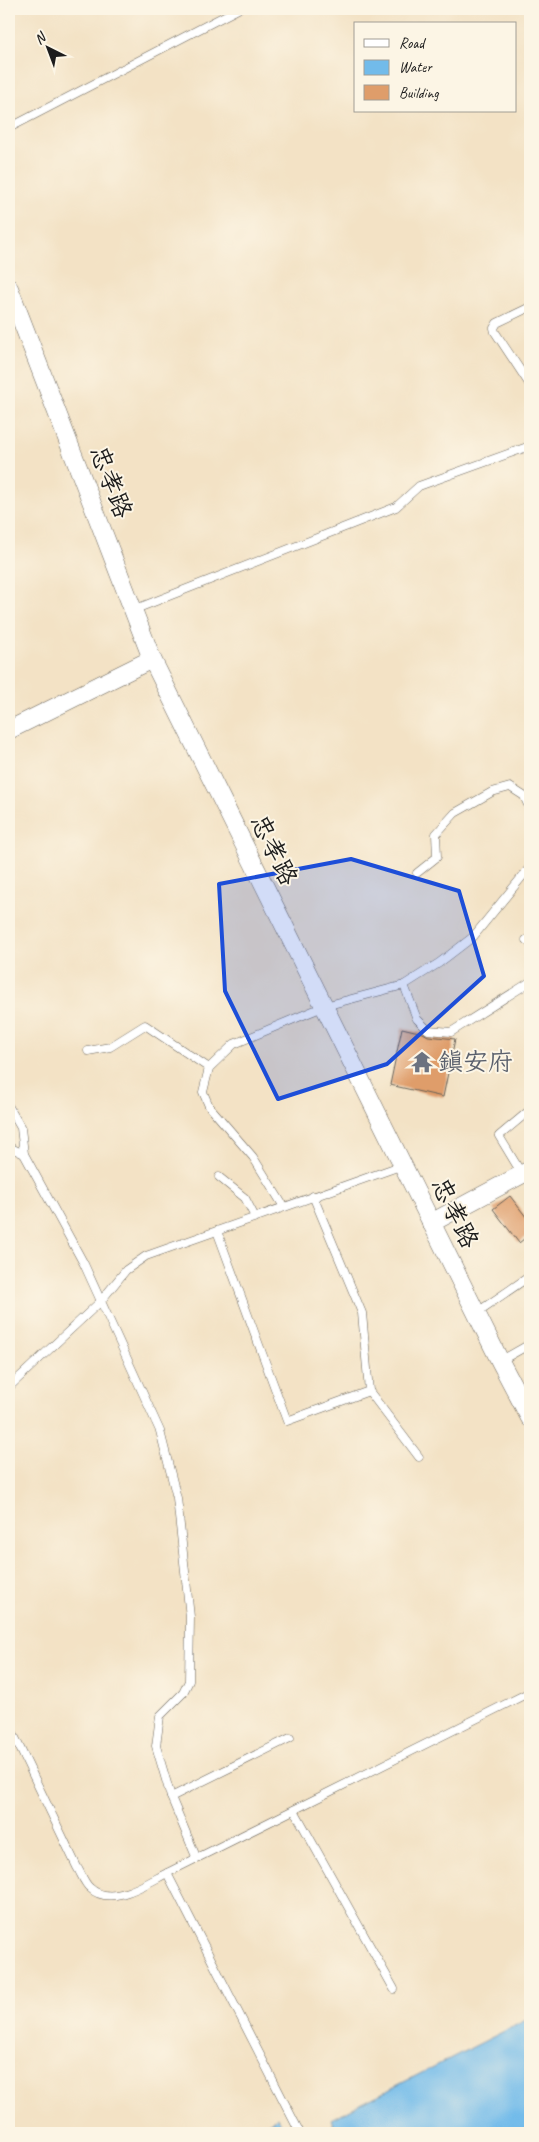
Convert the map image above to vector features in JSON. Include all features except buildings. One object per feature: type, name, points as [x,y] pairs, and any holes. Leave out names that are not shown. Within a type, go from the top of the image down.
[{"type":"street","name":"忠孝路","points":[[9,288],[152,659],[431,1223],[530,1418]]},
{"type":"street","points":[[9,730],[152,659]]},
{"type":"street","points":[[431,1223],[526,1172]]},
{"type":"lane","points":[[9,128],[238,9]]},
{"type":"lane","points":[[530,307],[497,323],[494,328],[530,385]]},
{"type":"lane","points":[[133,610],[396,507],[418,486],[530,446]]},
{"type":"lane","points":[[417,873],[437,857],[436,834],[454,813],[492,792],[510,787],[524,796],[530,809]]},
{"type":"lane","points":[[284,1207],[253,1157],[209,1106],[203,1092],[209,1068],[234,1044],[325,1006],[404,985],[439,963],[473,936],[530,867]]},
{"type":"lane","points":[[404,985],[417,1019],[428,1030],[451,1032],[530,982]]},
{"type":"lane","points":[[88,1051],[110,1047],[145,1025],[209,1068]]},
{"type":"lane","points":[[9,1107],[21,1128],[24,1154],[84,1264],[160,1431],[177,1498],[190,1617],[189,1681],[183,1693],[160,1716],[156,1746],[171,1797],[197,1859]]},
{"type":"lane","points":[[526,1172],[499,1136],[530,1110]]},
{"type":"lane","points":[[9,1147],[24,1154]]},
{"type":"lane","points":[[9,1387],[100,1302],[126,1270],[146,1256],[403,1165]]},
{"type":"lane","points":[[219,1177],[245,1198],[256,1217]]},
{"type":"lane","points":[[313,1196],[362,1313],[369,1391],[419,1457]]},
{"type":"lane","points":[[218,1231],[287,1422],[369,1391]]},
{"type":"lane","points":[[476,1313],[530,1276]]},
{"type":"lane","points":[[500,1361],[530,1344]]},
{"type":"lane","points":[[9,1725],[77,1867],[90,1888],[105,1896],[126,1893],[168,1873],[530,1692]]},
{"type":"lane","points":[[171,1797],[290,1738]]},
{"type":"lane","points":[[294,1810],[394,1989]]},
{"type":"lane","points":[[168,1873],[300,2133]]},
{"type":"highlighted area","points":[[351,859],[459,891],[484,976],[387,1064],[278,1099],[225,991],[219,884]]},
{"type":"water","points":[[530,2018],[530,2133],[328,2133],[335,2129],[331,2119]]},
{"type":"water","points":[[278,2117],[284,2133],[252,2133]]},
{"type":"place","name":"鎮安府","points":[[422,1062]]}]
